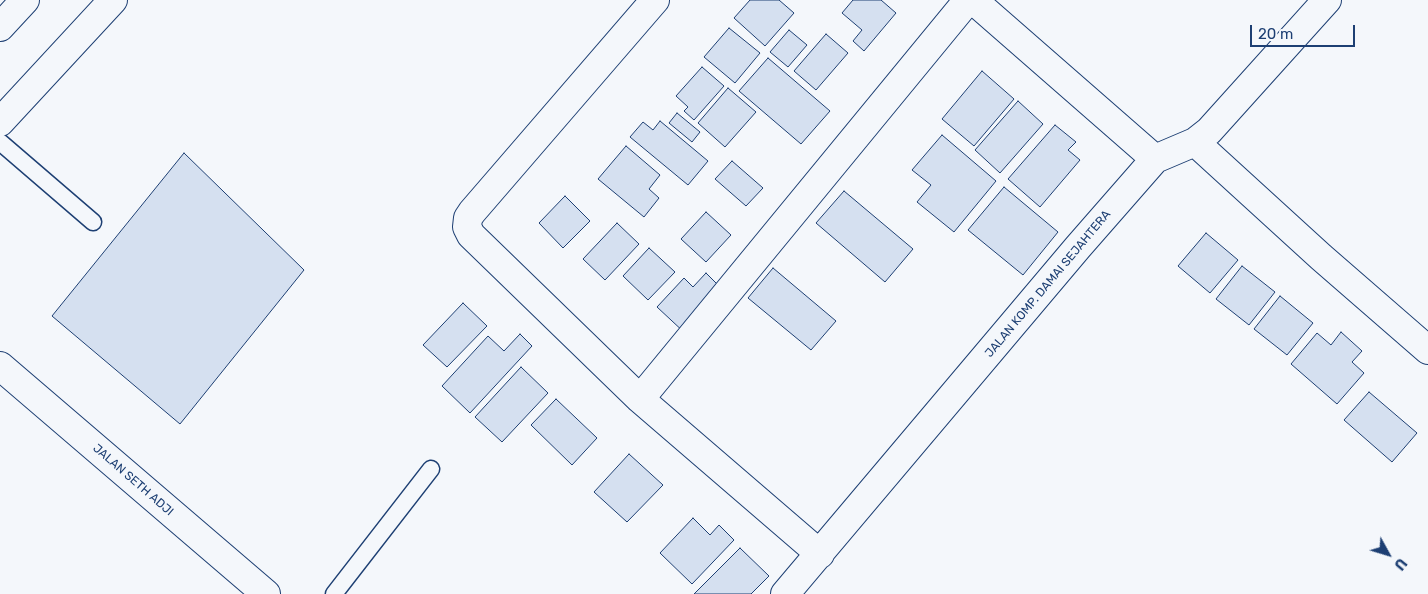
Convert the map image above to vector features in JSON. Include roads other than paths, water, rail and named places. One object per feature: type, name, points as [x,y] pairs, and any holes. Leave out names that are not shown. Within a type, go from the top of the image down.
[{"type":"main road","points":[[0,28],[25,0]]},
{"type":"main road","points":[[0,122],[113,0]]},
{"type":"main road","points":[[655,0],[472,212],[468,218],[467,227],[471,235],[640,399],[820,554]]},
{"type":"main road","points":[[640,399],[968,0]]},
{"type":"main road","points":[[973,0],[1155,159],[1195,142],[1209,131],[1327,0]]},
{"type":"main road","points":[[1195,142],[1321,257],[1428,350]]},
{"type":"main road","name":"JALAN KOMP. DAMAI SEJAHTERA","points":[[785,594],[1078,247],[1155,159]]},
{"type":"main road","name":"JALAN SETH ADJI","points":[[0,366],[266,594]]},
{"type":"lane","points":[[0,142],[93,222]]},
{"type":"lane","points":[[334,594],[431,469]]}]
